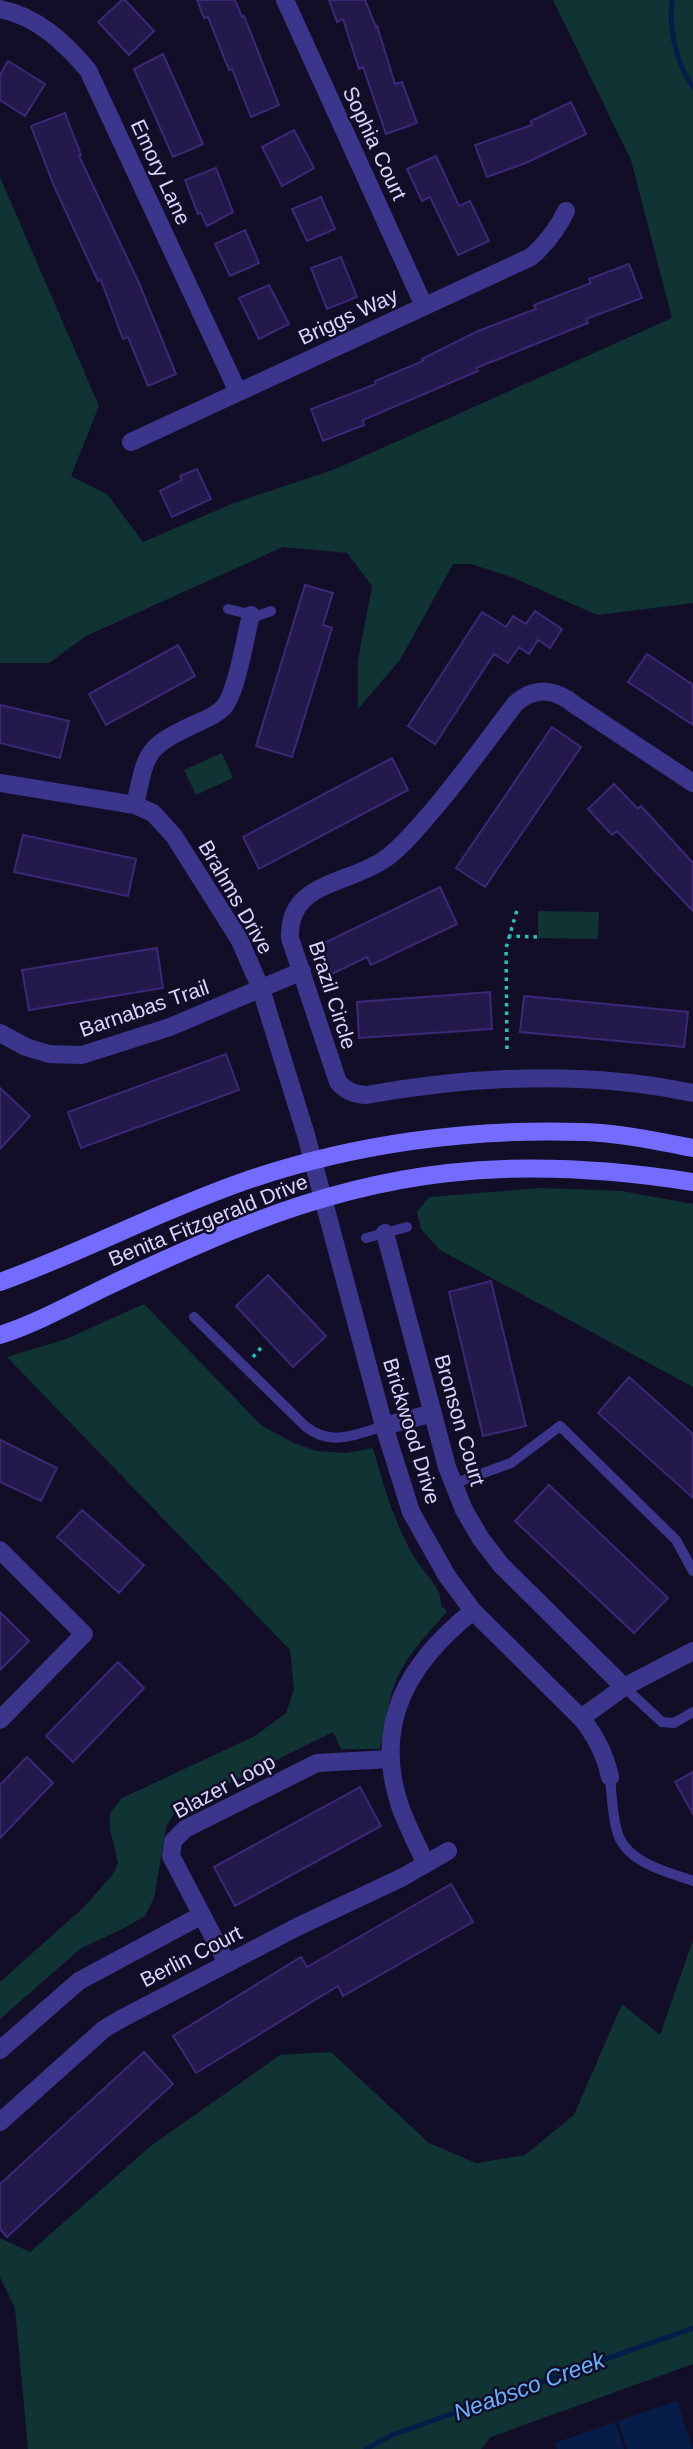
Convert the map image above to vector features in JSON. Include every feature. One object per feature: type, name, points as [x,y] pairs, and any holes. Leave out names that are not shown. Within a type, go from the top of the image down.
[{"type":"main road","name":"Benita Fitzgerald Drive","points":[[0,1282],[171,1209],[245,1181],[313,1161],[427,1139],[496,1131],[585,1132],[693,1148]]},
{"type":"main road","name":"Benita Fitzgerald Drive","points":[[0,1335],[213,1238],[324,1197],[370,1185],[426,1174],[486,1168],[591,1169],[693,1182]]},
{"type":"street","name":"Sophia Court","points":[[285,0],[424,306]]},
{"type":"street","name":"Emory Lane","points":[[0,9],[12,11],[42,26],[67,46],[88,70],[238,392]]},
{"type":"street","name":"Briggs Way","points":[[131,442],[531,257],[547,243],[566,211]]},
{"type":"street","points":[[135,805],[144,765],[155,746],[165,738],[214,715],[226,704],[251,615]]},
{"type":"street","name":"Brazil Circle","points":[[693,783],[565,697],[553,692],[540,691],[530,694],[516,704],[407,841],[383,860],[312,892],[301,901],[290,925],[290,938],[338,1082],[345,1090],[366,1095],[466,1081],[525,1078],[639,1084],[693,1093]]},
{"type":"street","name":"Brahms Drive","points":[[0,783],[135,805],[160,818],[174,835],[239,939],[261,989],[313,1161]]},
{"type":"street","name":"Barnabas Trail","points":[[0,1033],[26,1048],[49,1054],[82,1055],[170,1027],[302,971]]},
{"type":"street","name":"Brickwood Drive","points":[[313,1161],[384,1426],[411,1512],[441,1567],[473,1611],[582,1718],[605,1756],[610,1777]]},
{"type":"street","name":"Bronson Court","points":[[385,1233],[453,1484],[464,1510],[501,1565],[624,1687]]},
{"type":"street","points":[[384,1426],[433,1413]]},
{"type":"street","points":[[0,1550],[84,1634],[0,1720]]},
{"type":"street","points":[[426,1864],[400,1805],[390,1759],[394,1716],[413,1674],[430,1650],[450,1629],[473,1611]]},
{"type":"street","points":[[582,1718],[624,1687],[693,1651]]},
{"type":"street","name":"Blazer Loop","points":[[227,1963],[171,1856],[173,1841],[185,1829],[317,1763],[390,1759]]},
{"type":"street","name":"Berlin Court","points":[[0,2122],[104,2029],[448,1851]]},
{"type":"street","name":"Berlin Court","points":[[0,2050],[79,1981],[202,1915]]},
{"type":"lane","points":[[228,609],[260,616],[271,611]]},
{"type":"lane","points":[[366,1238],[407,1227]]},
{"type":"lane","points":[[194,1317],[317,1436],[337,1438],[384,1426]]},
{"type":"lane","points":[[453,1484],[510,1464],[561,1426],[676,1539],[693,1571]]},
{"type":"lane","points":[[624,1687],[662,1722],[674,1723],[693,1712]]},
{"type":"lane","points":[[610,1777],[617,1830],[622,1842],[645,1863],[693,1881]]},
{"type":"path","points":[[507,1049],[506,951],[517,909]]},
{"type":"path","points":[[508,936],[538,937]]},
{"type":"green space","points":[[553,0],[693,0],[693,603],[597,615],[514,578],[471,564],[453,564],[400,660],[358,709],[358,660],[372,586],[347,553],[283,547],[86,636],[49,663],[0,663],[0,177],[99,406],[71,476],[107,494],[143,542],[234,503],[333,470],[672,318],[631,160]]},
{"type":"green space","points":[[222,753],[233,778],[196,795],[184,770]]},
{"type":"green space","points":[[538,911],[599,912],[598,939],[538,938]]},
{"type":"green space","points":[[542,1188],[622,1191],[693,1204],[693,1387],[440,1250],[421,1229],[417,1212],[429,1197]]},
{"type":"green space","points":[[144,1304],[261,1425],[292,1442],[316,1451],[345,1453],[373,1448],[400,1529],[417,1561],[439,1592],[441,1606],[447,1611],[413,1651],[397,1678],[380,1749],[341,1749],[333,1732],[176,1810],[166,1827],[154,1898],[145,1916],[80,1949],[0,2019],[0,1982],[84,1907],[113,1874],[118,1863],[110,1829],[110,1813],[122,1798],[255,1736],[286,1713],[294,1689],[290,1650],[7,1357],[66,1339]]},
{"type":"green space","points":[[693,1940],[693,2364],[491,2437],[481,2449],[28,2449],[15,2308],[0,2277],[0,2238],[30,2252],[152,2145],[280,2055],[331,2052],[429,2143],[476,2163],[525,2155],[574,2115],[622,2004],[660,2035]]},
{"type":"water","points":[[677,2401],[693,2449],[627,2449],[618,2421]]},
{"type":"water","points":[[615,2422],[624,2449],[557,2449],[555,2443]]},
{"type":"building","points":[[122,0],[154,31],[129,55],[98,22]]},
{"type":"building","points":[[197,0],[235,0],[242,17],[244,16],[279,105],[251,117],[208,17],[204,18]]},
{"type":"building","points":[[329,0],[365,0],[377,26],[395,84],[402,82],[417,123],[386,134],[363,67],[359,69],[343,19],[337,22]]},
{"type":"building","points":[[163,54],[203,144],[173,157],[134,69]]},
{"type":"building","points":[[8,61],[45,84],[25,116],[0,100],[0,75]]},
{"type":"building","points":[[571,102],[586,134],[528,162],[487,177],[475,145],[532,125],[531,121]]},
{"type":"building","points":[[65,113],[81,155],[79,156],[139,283],[176,374],[148,386],[128,337],[123,339],[101,280],[98,281],[54,186],[31,126]]},
{"type":"building","points":[[294,130],[314,168],[282,186],[262,147]]},
{"type":"building","points":[[436,156],[459,206],[470,201],[489,241],[458,255],[430,197],[422,201],[407,169]]},
{"type":"building","points":[[216,168],[233,212],[207,226],[201,213],[198,214],[185,180]]},
{"type":"building","points":[[321,197],[335,229],[307,241],[292,209]]},
{"type":"building","points":[[245,230],[259,263],[230,276],[215,244]]},
{"type":"building","points":[[341,257],[357,297],[327,309],[311,268]]},
{"type":"building","points":[[629,264],[642,298],[586,319],[588,323],[476,368],[478,371],[363,420],[364,425],[323,441],[311,409],[376,384],[375,381],[423,361],[422,359],[478,331],[536,309],[534,305],[591,283],[589,279]]},
{"type":"building","points":[[269,285],[289,324],[259,339],[239,298]]},
{"type":"building","points":[[197,469],[211,499],[172,517],[160,491],[182,480],[180,476]]},
{"type":"building","points":[[305,585],[333,593],[323,625],[332,628],[292,757],[256,746]]},
{"type":"building","points":[[535,611],[562,629],[550,648],[538,640],[529,654],[519,647],[508,663],[494,654],[435,744],[408,726],[482,612],[506,627],[513,616],[526,624]]},
{"type":"building","points":[[178,645],[195,676],[106,725],[89,694]]},
{"type":"building","points":[[647,654],[693,685],[693,725],[628,682]]},
{"type":"building","points":[[0,705],[69,721],[60,758],[0,743]]},
{"type":"building","points":[[552,727],[581,747],[485,887],[456,868]]},
{"type":"building","points":[[392,758],[408,790],[259,869],[243,837]]},
{"type":"building","points":[[614,784],[638,809],[641,806],[693,863],[693,911],[617,831],[612,835],[588,809]]},
{"type":"building","points":[[23,835],[136,859],[128,896],[14,872]]},
{"type":"building","points":[[440,887],[457,924],[371,965],[367,957],[332,974],[318,946]]},
{"type":"building","points":[[157,948],[163,988],[29,1010],[22,970]]},
{"type":"building","points":[[490,992],[492,1029],[359,1038],[357,1002]]},
{"type":"building","points":[[524,996],[688,1012],[684,1047],[520,1032]]},
{"type":"building","points":[[226,1054],[239,1090],[81,1148],[68,1112]]},
{"type":"building","points":[[0,1088],[30,1116],[0,1149]]},
{"type":"building","points":[[268,1275],[326,1336],[293,1367],[236,1306]]},
{"type":"building","points":[[491,1281],[526,1426],[483,1436],[449,1292]]},
{"type":"building","points":[[629,1377],[693,1434],[693,1498],[598,1413]]},
{"type":"building","points":[[0,1440],[57,1468],[41,1501],[0,1482]]},
{"type":"building","points":[[549,1485],[668,1598],[634,1633],[515,1521]]},
{"type":"building","points":[[82,1510],[144,1565],[119,1593],[57,1537]]},
{"type":"building","points":[[0,1612],[29,1641],[0,1670]]},
{"type":"building","points":[[118,1662],[144,1688],[73,1762],[46,1736]]},
{"type":"building","points":[[27,1757],[53,1783],[0,1838],[0,1785]]},
{"type":"building","points":[[693,1772],[693,1814],[675,1782]]},
{"type":"building","points":[[360,1787],[381,1826],[235,1906],[214,1867]]},
{"type":"building","points":[[451,1884],[473,1922],[343,1996],[338,1986],[196,2073],[173,2036],[301,1957],[307,1967]]},
{"type":"building","points":[[144,2052],[173,2084],[7,2237],[0,2229],[0,2184]]},
{"type":"waterway","name":"Neabsco Creek","points":[[672,0],[671,23],[675,45],[682,67],[693,87]]},
{"type":"waterway","name":"Neabsco Creek","points":[[366,2449],[392,2435],[693,2328]]}]
